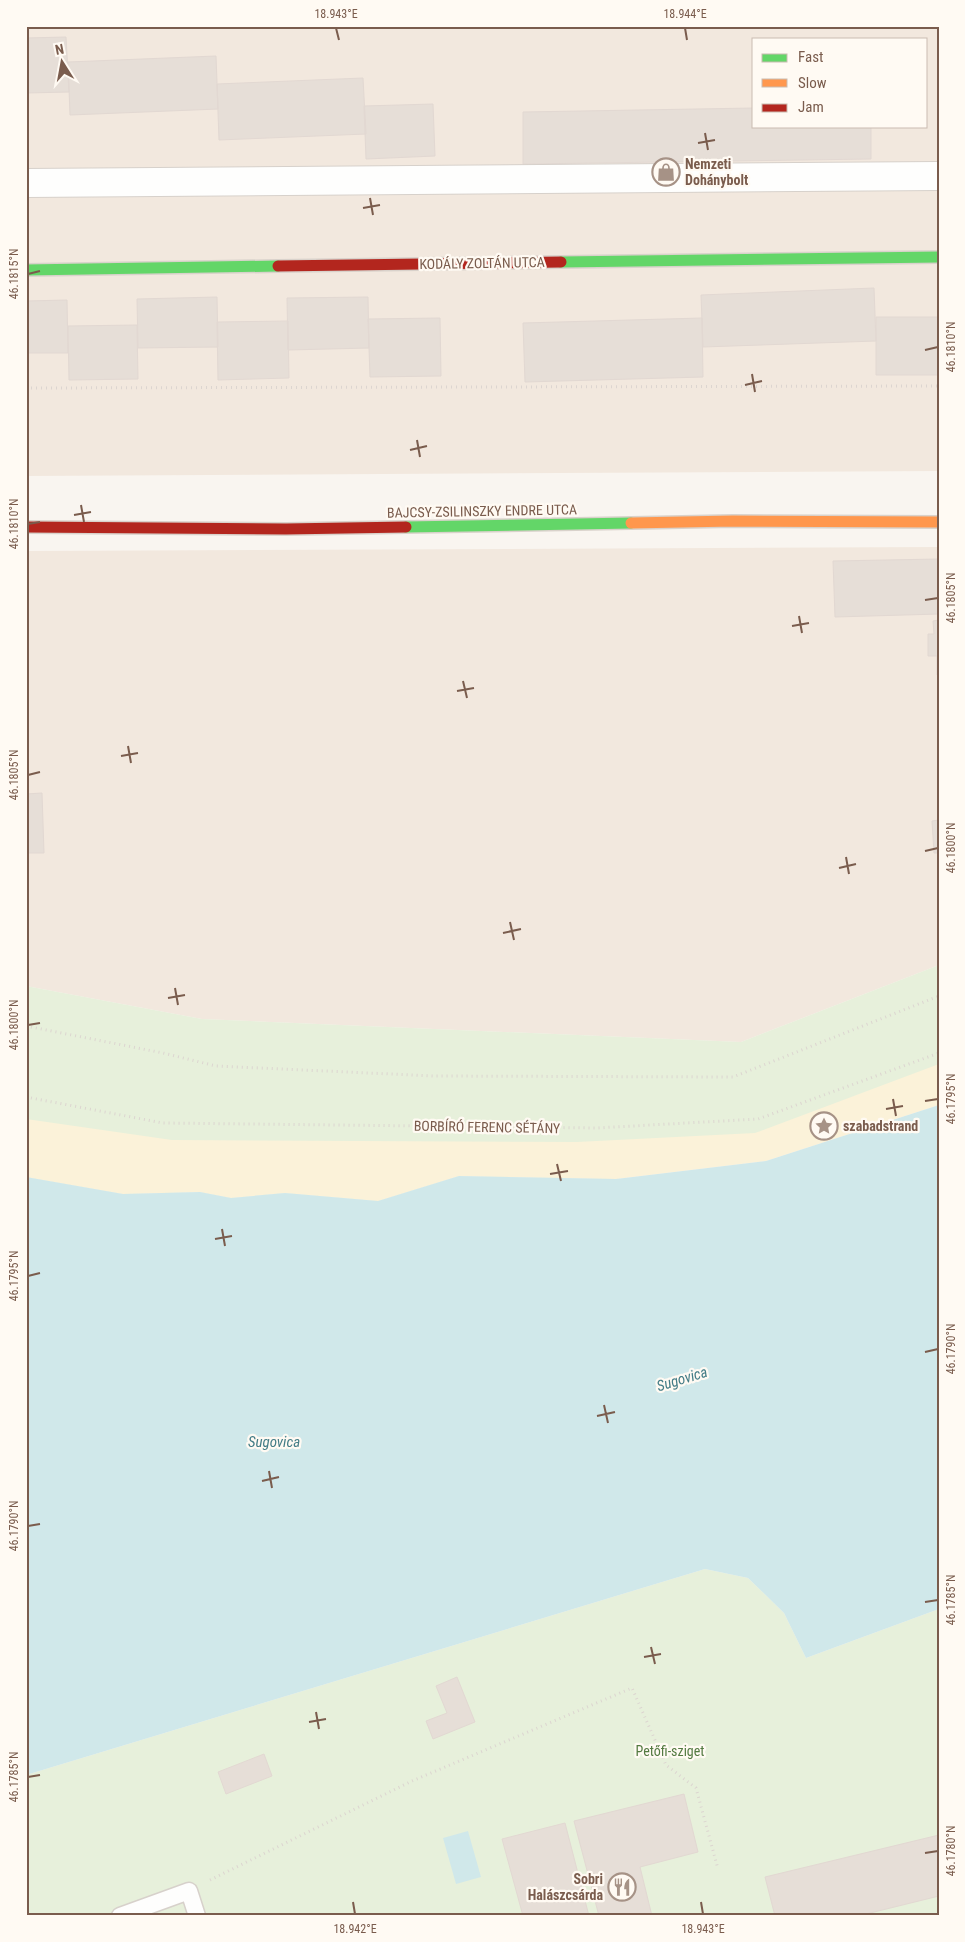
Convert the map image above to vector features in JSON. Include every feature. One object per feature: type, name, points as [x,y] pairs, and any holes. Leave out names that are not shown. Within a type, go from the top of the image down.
[{"type":"street","points":[[26,183],[939,176]]},
{"type":"street","name":"KODÁLY ZOLTÁN UTCA","points":[[26,270],[939,257]]},
{"type":"street","name":"BAJCSY-ZSILINSZKY ENDRE UTCA","points":[[26,527],[286,529],[732,521],[939,522]]},
{"type":"lane","points":[[120,1916],[189,1891],[196,1916]]},
{"type":"path","points":[[26,388],[939,386]]},
{"type":"path","points":[[26,1026],[163,1053],[216,1066],[443,1076],[733,1077],[939,996]]},
{"type":"path","name":"BORBÍRÓ FERENC SÉTÁNY","points":[[26,1097],[163,1123],[598,1128],[758,1119],[939,1053]]},
{"type":"path","points":[[189,1891],[412,1781],[632,1688],[666,1765],[696,1788],[718,1869]]},
{"type":"shaded area","points":[[26,26],[939,26],[939,471],[26,476]]},
{"type":"shaded area","points":[[939,547],[939,965],[741,1042],[202,1019],[26,986],[26,551]]},
{"type":"green space","points":[[939,965],[939,1105],[616,1179],[459,1176],[378,1201],[285,1193],[231,1198],[200,1192],[123,1194],[26,1177],[26,986],[202,1019],[741,1042]]},
{"type":"green space","name":"Petőfi-sziget","points":[[705,1569],[748,1578],[784,1613],[806,1658],[939,1609],[939,1916],[26,1916],[26,1775]]},
{"type":"sand","name":"szabadstrand","points":[[939,1064],[939,1105],[766,1161],[616,1179],[459,1176],[378,1201],[285,1193],[231,1198],[200,1192],[123,1194],[26,1177],[26,1119],[172,1140],[577,1142],[755,1133]]},
{"type":"water","name":"Sugovica","points":[[939,1105],[939,1609],[806,1658],[784,1613],[748,1578],[705,1569],[26,1775],[26,1177],[123,1194],[200,1192],[231,1198],[285,1193],[378,1201],[459,1176],[616,1179],[766,1161]]},
{"type":"water","points":[[468,1831],[481,1877],[456,1884],[443,1838]]},
{"type":"building","points":[[66,37],[69,92],[26,93],[26,38]]},
{"type":"building","points":[[216,56],[218,109],[70,115],[68,62]]},
{"type":"building","points":[[363,78],[366,134],[219,140],[217,84]]},
{"type":"building","points":[[433,104],[435,156],[366,159],[364,106]]},
{"type":"building","points":[[752,108],[752,128],[871,128],[871,159],[523,164],[523,112]]},
{"type":"building","points":[[874,288],[876,341],[703,347],[701,295]]},
{"type":"building","points":[[217,297],[218,347],[138,348],[137,299]]},
{"type":"building","points":[[368,297],[369,348],[288,350],[287,298]]},
{"type":"building","points":[[67,300],[68,353],[26,353],[26,301]]},
{"type":"building","points":[[876,317],[939,317],[939,375],[876,375]]},
{"type":"building","points":[[440,318],[441,376],[370,377],[368,319]]},
{"type":"building","points":[[702,318],[703,377],[525,382],[523,323]]},
{"type":"building","points":[[288,321],[289,378],[218,380],[217,322]]},
{"type":"building","points":[[137,325],[138,379],[69,380],[68,326]]},
{"type":"building","points":[[939,559],[939,614],[835,617],[833,561]]},
{"type":"building","points":[[939,620],[939,675],[937,675],[937,656],[928,656],[928,634],[934,634],[933,621]]},
{"type":"building","points":[[42,793],[44,853],[26,853],[26,794]]},
{"type":"building","points":[[939,820],[939,853],[934,853],[932,821]]},
{"type":"building","points":[[457,1677],[475,1722],[433,1739],[426,1721],[447,1713],[436,1686]]},
{"type":"building","points":[[264,1754],[272,1776],[226,1794],[218,1772]]},
{"type":"building","points":[[684,1794],[698,1852],[640,1867],[652,1916],[599,1916],[574,1821]]},
{"type":"building","points":[[565,1823],[589,1916],[523,1916],[502,1839]]},
{"type":"building","points":[[939,1835],[939,1896],[858,1916],[775,1916],[765,1877]]},
{"type":"traffic: fast","points":[[561,262],[939,257]]},
{"type":"traffic: fast","points":[[26,270],[278,266]]},
{"type":"traffic: fast","points":[[406,527],[631,523]]},
{"type":"traffic: slow","points":[[631,523],[733,521],[939,522]]},
{"type":"traffic: jam","points":[[278,266],[561,262]]},
{"type":"traffic: jam","points":[[26,527],[286,529],[406,527]]},
{"type":"place","name":"Nemzeti Dohánybolt","points":[[666,172]]},
{"type":"place","name":"szabadstrand","points":[[824,1126]]},
{"type":"place","name":"Sobri Halászcsárda","points":[[622,1887]]}]
